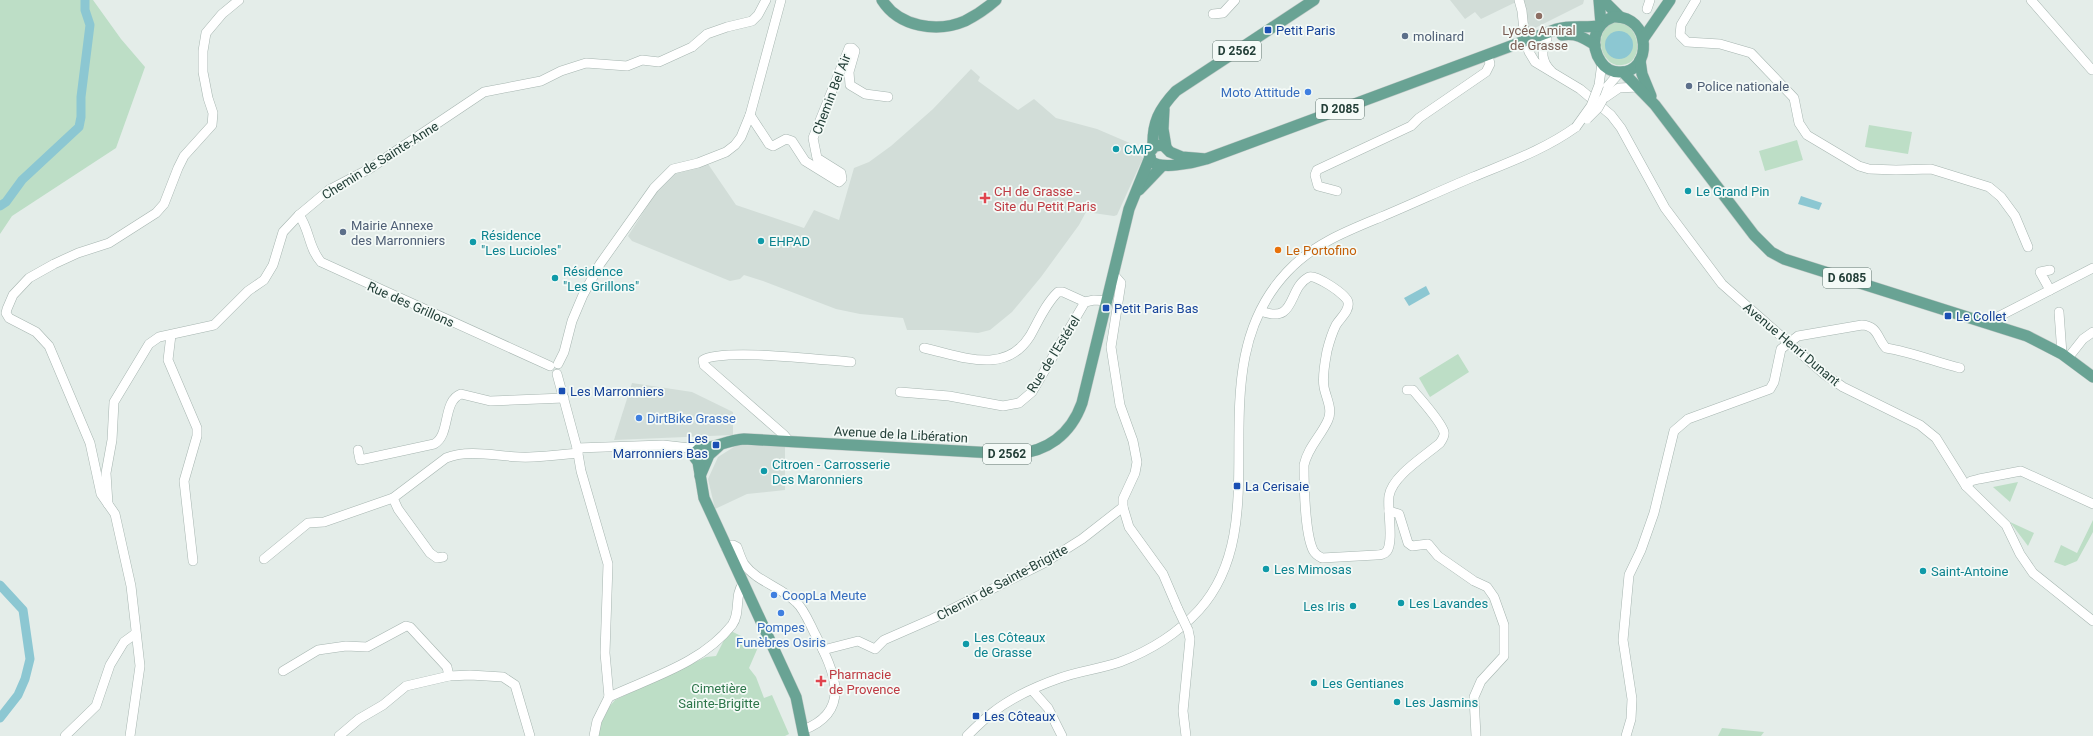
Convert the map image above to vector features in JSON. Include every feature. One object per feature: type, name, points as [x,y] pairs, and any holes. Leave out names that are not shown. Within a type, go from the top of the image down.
[{"type":"main road","points":[[882,0],[894,14],[908,22],[935,27],[965,21],[984,10],[996,0]]},
{"type":"main road","name":"D 2562","points":[[1151,152],[1154,123],[1164,106],[1176,91],[1314,0]]},
{"type":"main road","points":[[1599,0],[1600,25]]},
{"type":"main road","points":[[1603,0],[1620,17]]},
{"type":"main road","points":[[1643,39],[1670,0]]},
{"type":"main road","points":[[1633,21],[1640,30],[1643,39],[1643,51],[1640,60],[1634,68],[1622,72],[1610,70],[1602,63],[1595,45],[1594,37],[1600,25],[1608,19],[1620,17],[1633,21],[1648,20],[1660,15]]},
{"type":"main road","name":"D 2085","points":[[1526,44],[1562,28],[1600,25]]},
{"type":"main road","name":"D 2085","points":[[1164,165],[1186,164],[1206,159],[1488,56],[1526,44],[1559,36],[1577,35],[1583,36],[1595,45]]},
{"type":"main road","name":"D 6085","points":[[1640,60],[1642,74],[1655,105]]},
{"type":"main road","name":"D 6085","points":[[1622,72],[1655,105],[1754,235],[1771,252],[1784,259],[2032,338],[2065,356],[2093,377]]},
{"type":"main road","points":[[1133,196],[1170,159],[1164,129],[1164,106]]},
{"type":"main road","points":[[1164,165],[1154,164],[1151,152],[1158,145],[1168,149]]},
{"type":"main road","name":"D 2085","points":[[1168,149],[1187,159],[1206,159]]},
{"type":"main road","name":"Avenue de la Libération","points":[[804,733],[796,697],[704,498],[700,476],[702,456],[721,443],[744,439],[1022,454],[1044,448],[1061,437],[1077,416],[1108,301],[1133,196],[1151,152]]},
{"type":"street","points":[[130,736],[140,666],[135,634],[131,586],[115,514],[101,494],[90,443],[49,346],[36,332],[9,318],[6,314],[13,295],[29,278],[78,252],[109,243],[156,213],[164,204],[184,156],[212,125],[213,113],[208,98],[203,72],[203,51],[206,33],[222,14],[238,0]]},
{"type":"street","name":"Chemin de Sainte-Anne","points":[[108,504],[106,474],[112,440],[114,402],[149,344],[159,337],[214,325],[248,291],[264,280],[273,265],[283,232],[299,215],[329,190],[369,169],[436,126],[484,92],[541,81],[561,71],[586,63],[627,66],[642,60],[659,62],[692,47],[707,34],[752,21],[758,15],[766,0]]},
{"type":"street","points":[[594,736],[597,721],[609,697],[604,653],[608,564],[603,541],[584,481],[578,451],[557,374],[551,372],[554,365],[564,352],[572,322],[583,295],[600,264],[654,188],[673,170],[726,152],[735,145],[746,128],[780,0]]},
{"type":"street","points":[[1213,14],[1222,12],[1235,0]]},
{"type":"street","points":[[1519,0],[1522,11],[1526,44]]},
{"type":"street","points":[[1696,0],[1682,25],[1680,35],[1682,39],[1687,42],[1720,44],[1751,53],[1794,98],[1801,128],[1817,143],[1859,166],[1869,169],[1931,169],[1989,187],[2001,197],[2015,216],[2028,247]]},
{"type":"street","points":[[2031,0],[2092,70]]},
{"type":"street","points":[[1547,40],[1542,56],[1547,67],[1551,71]]},
{"type":"street","name":"Avenue Henri Dunant","points":[[1526,44],[1535,62],[1540,67],[1551,71],[1590,95],[1611,115],[1621,128],[1665,208],[1722,284],[1803,356],[1843,387],[1880,404],[1926,430],[1936,438],[1966,486],[2006,525],[2020,554],[2033,573],[2093,621]]},
{"type":"street","name":"Chemin Bel Air","points":[[750,115],[769,144],[773,146],[786,139],[792,141],[805,162],[839,182],[842,179],[841,173],[817,158],[813,138],[849,48],[852,48],[855,51],[849,72],[850,85],[864,94],[888,97]]},
{"type":"street","points":[[1337,191],[1318,186],[1315,175],[1317,170],[1411,126],[1419,118],[1486,72],[1490,64],[1488,56]]},
{"type":"street","points":[[967,736],[992,713],[1032,690],[1061,678],[1120,662],[1154,646],[1181,628],[1200,608],[1222,575],[1232,550],[1236,515],[1238,404],[1242,366],[1247,346],[1261,311],[1277,283],[1289,270],[1306,255],[1332,238],[1530,154],[1576,127],[1592,114],[1603,99],[1607,88],[1602,63]]},
{"type":"street","points":[[1576,127],[1591,106],[1622,72]]},
{"type":"street","points":[[1607,88],[1638,87]]},
{"type":"street","name":"Rue des Grillons","points":[[299,215],[306,225],[314,254],[321,262],[554,365]]},
{"type":"street","points":[[1986,323],[2093,268]]},
{"type":"street","points":[[2050,270],[2040,272],[2050,290]]},
{"type":"street","points":[[1114,275],[1121,283],[1111,347],[1120,405],[1133,441],[1137,462],[1135,473],[1123,499],[1123,507],[1129,527],[1164,574],[1188,630],[1190,639],[1183,711],[1186,736]]},
{"type":"street","points":[[1261,311],[1272,314],[1283,313],[1289,306],[1301,284],[1309,277],[1316,277],[1345,296],[1348,302],[1347,311],[1336,326],[1327,351],[1324,387],[1330,411],[1328,419],[1306,456],[1304,465],[1307,518],[1312,549],[1316,556],[1322,558],[1384,554],[1388,550],[1390,542],[1389,495],[1393,484],[1440,443],[1444,437],[1444,431],[1413,390],[1407,390]]},
{"type":"street","points":[[924,348],[988,362],[1006,357],[1024,345],[1058,292],[1063,292],[1085,302]]},
{"type":"street","name":"Rue de l'Estérel","points":[[900,392],[949,396],[1003,406],[1019,403],[1032,392],[1085,302],[1094,300],[1108,301]]},
{"type":"street","points":[[2059,312],[2065,356]]},
{"type":"street","points":[[1626,736],[1631,719],[1632,699],[1623,640],[1629,575],[1641,550],[1654,512],[1674,431],[1688,419],[1770,389],[1774,382],[1781,349],[1798,336],[1862,325],[1869,326],[1878,334],[1886,348],[1923,356],[1930,360],[1960,368]]},
{"type":"street","points":[[2065,356],[2093,332]]},
{"type":"street","points":[[171,335],[168,360],[197,428],[197,436],[184,481],[193,561]]},
{"type":"street","points":[[790,442],[784,435],[704,365],[703,360],[717,355],[783,357],[851,362]]},
{"type":"street","points":[[358,450],[360,460],[434,444],[440,439],[453,399],[461,394],[490,401],[564,398]]},
{"type":"street","points":[[264,559],[283,541],[308,524],[324,522],[392,498],[452,455],[490,454],[520,457],[663,445],[686,447],[702,456]]},
{"type":"street","points":[[1966,486],[1971,481],[1979,478],[2021,470],[2093,504]]},
{"type":"street","points":[[392,498],[398,509],[430,553],[437,558],[444,557]]},
{"type":"street","name":"Chemin de Sainte-Brigitte","points":[[823,650],[858,641],[875,649],[884,640],[932,619],[1044,563],[1082,539],[1123,507]]},
{"type":"street","points":[[1389,511],[1394,512],[1401,518],[1405,537],[1408,543],[1412,546],[1428,544],[1438,556],[1474,581],[1487,587],[1497,603],[1504,624],[1504,656],[1481,681],[1474,697],[1476,736]]},
{"type":"street","points":[[726,548],[733,545],[737,547],[743,564],[796,602],[823,650],[834,676],[835,695],[829,712],[804,733]]},
{"type":"street","points":[[609,697],[692,660],[711,646],[732,625],[736,618],[739,592],[743,584]]},
{"type":"street","points":[[283,671],[318,650],[346,646],[367,647],[406,626],[410,627],[447,667],[449,676]]},
{"type":"street","points":[[65,736],[96,706],[110,665],[124,642],[135,634]]},
{"type":"street","points":[[339,736],[359,719],[382,705],[406,686],[449,676],[503,677],[515,685],[530,736]]},
{"type":"street","points":[[1032,690],[1048,708],[1062,736]]},
{"type":"shaded area","name":"Lycée Amiral de Grasse","points":[[1450,0],[1584,0],[1583,4],[1523,34],[1516,2],[1481,19],[1475,12],[1465,19]]},
{"type":"shaded area","name":"CH de Grasse - Site du Petit Paris","points":[[971,69],[980,77],[978,81],[1018,110],[1034,99],[1056,118],[1097,129],[1139,147],[1137,152],[1143,158],[1117,215],[1114,216],[1086,212],[1079,225],[1041,277],[1012,312],[990,330],[978,333],[943,330],[907,330],[903,318],[860,314],[836,309],[744,275],[740,279],[730,281],[632,241],[628,236],[657,191],[674,173],[706,161],[736,205],[804,228],[814,210],[839,220],[854,168],[869,162],[891,146],[933,109]]},
{"type":"shaded area","points":[[632,383],[692,392],[733,412],[733,435],[614,440]]},
{"type":"shaded area","points":[[737,445],[785,447],[785,490],[747,494],[715,509],[708,479],[718,457]]},
{"type":"green space","points":[[0,0],[93,0],[121,39],[145,67],[116,148],[12,216],[0,234]]},
{"type":"green space","points":[[1612,23],[1621,23],[1629,27],[1634,33],[1637,41],[1635,57],[1630,62],[1622,65],[1611,63],[1602,51],[1602,35],[1607,26]]},
{"type":"green space","points":[[1869,125],[1912,132],[1908,154],[1865,147]]},
{"type":"green space","points":[[1797,140],[1803,160],[1765,171],[1759,151]]},
{"type":"green space","points":[[1458,354],[1469,372],[1430,397],[1419,378]]},
{"type":"green space","points":[[2018,482],[2010,502],[1993,487]]},
{"type":"green space","points":[[2093,520],[2093,532],[2077,561],[2065,566],[2054,562],[2061,545],[2077,553]]},
{"type":"green space","points":[[2010,522],[2034,533],[2028,546]]},
{"type":"green space","name":"Cimetière Sainte-Brigitte","points":[[729,630],[759,645],[749,668],[756,677],[764,698],[772,695],[789,734],[785,736],[596,736],[604,713],[615,700],[706,657],[716,656]]},
{"type":"green space","points":[[1722,728],[1764,732],[1761,736],[1718,736]]},
{"type":"water","points":[[1619,31],[1629,35],[1633,45],[1629,55],[1619,59],[1609,55],[1605,45],[1609,35]]},
{"type":"water","points":[[1801,196],[1822,203],[1819,210],[1798,204]]},
{"type":"water","points":[[1426,286],[1430,294],[1409,306],[1404,298]]},
{"type":"waterway","points":[[0,206],[6,202],[22,180],[79,127],[81,117],[81,97],[90,25],[85,10],[85,0]]},
{"type":"waterway","points":[[0,585],[23,610],[30,659],[25,679],[18,695],[0,718]]},
{"type":"place","name":"Lycée Amiral de Grasse","points":[[1539,16]]},
{"type":"place","name":"Petit Paris","points":[[1268,30]]},
{"type":"place","name":"molinard","points":[[1405,36]]},
{"type":"place","name":"Police nationale","points":[[1689,86]]},
{"type":"place","name":"Moto Attitude","points":[[1308,92]]},
{"type":"place","name":"CMP","points":[[1116,149]]},
{"type":"place","name":"Le Grand Pin","points":[[1688,191]]},
{"type":"place","name":"CH de Grasse - Site du Petit Paris","points":[[985,198]]},
{"type":"place","name":"Mairie Annexe des Marronniers","points":[[343,232]]},
{"type":"place","name":"EHPAD","points":[[761,241]]},
{"type":"place","name":"Résidence \"Les Lucioles\"","points":[[473,242]]},
{"type":"place","name":"Le Portofino","points":[[1278,250]]},
{"type":"place","name":"Résidence \"Les Grillons\"","points":[[555,278]]},
{"type":"place","name":"Petit Paris Bas","points":[[1106,308]]},
{"type":"place","name":"Le Collet","points":[[1948,316]]},
{"type":"place","name":"Les Marronniers","points":[[562,391]]},
{"type":"place","name":"DirtBike Grasse","points":[[639,418]]},
{"type":"place","name":"Les Marronniers Bas","points":[[716,445]]},
{"type":"place","name":"Citroen - Carrosserie Des Maronniers","points":[[764,471]]},
{"type":"place","name":"La Cerisaie","points":[[1237,486]]},
{"type":"place","name":"Les Mimosas","points":[[1266,569]]},
{"type":"place","name":"Saint-Antoine","points":[[1923,571]]},
{"type":"place","name":"CoopLa Meute","points":[[774,595]]},
{"type":"place","name":"Les Lavandes","points":[[1401,603]]},
{"type":"place","name":"Les Iris","points":[[1353,606]]},
{"type":"place","name":"Pompes Funèbres Osiris","points":[[781,613]]},
{"type":"place","name":"Les Côteaux de Grasse","points":[[966,644]]},
{"type":"place","name":"Pharmacie de Provence","points":[[821,681]]},
{"type":"place","name":"Les Gentianes","points":[[1314,683]]},
{"type":"place","name":"Les Jasmins","points":[[1397,702]]},
{"type":"place","name":"Les Côteaux","points":[[976,716]]}]
